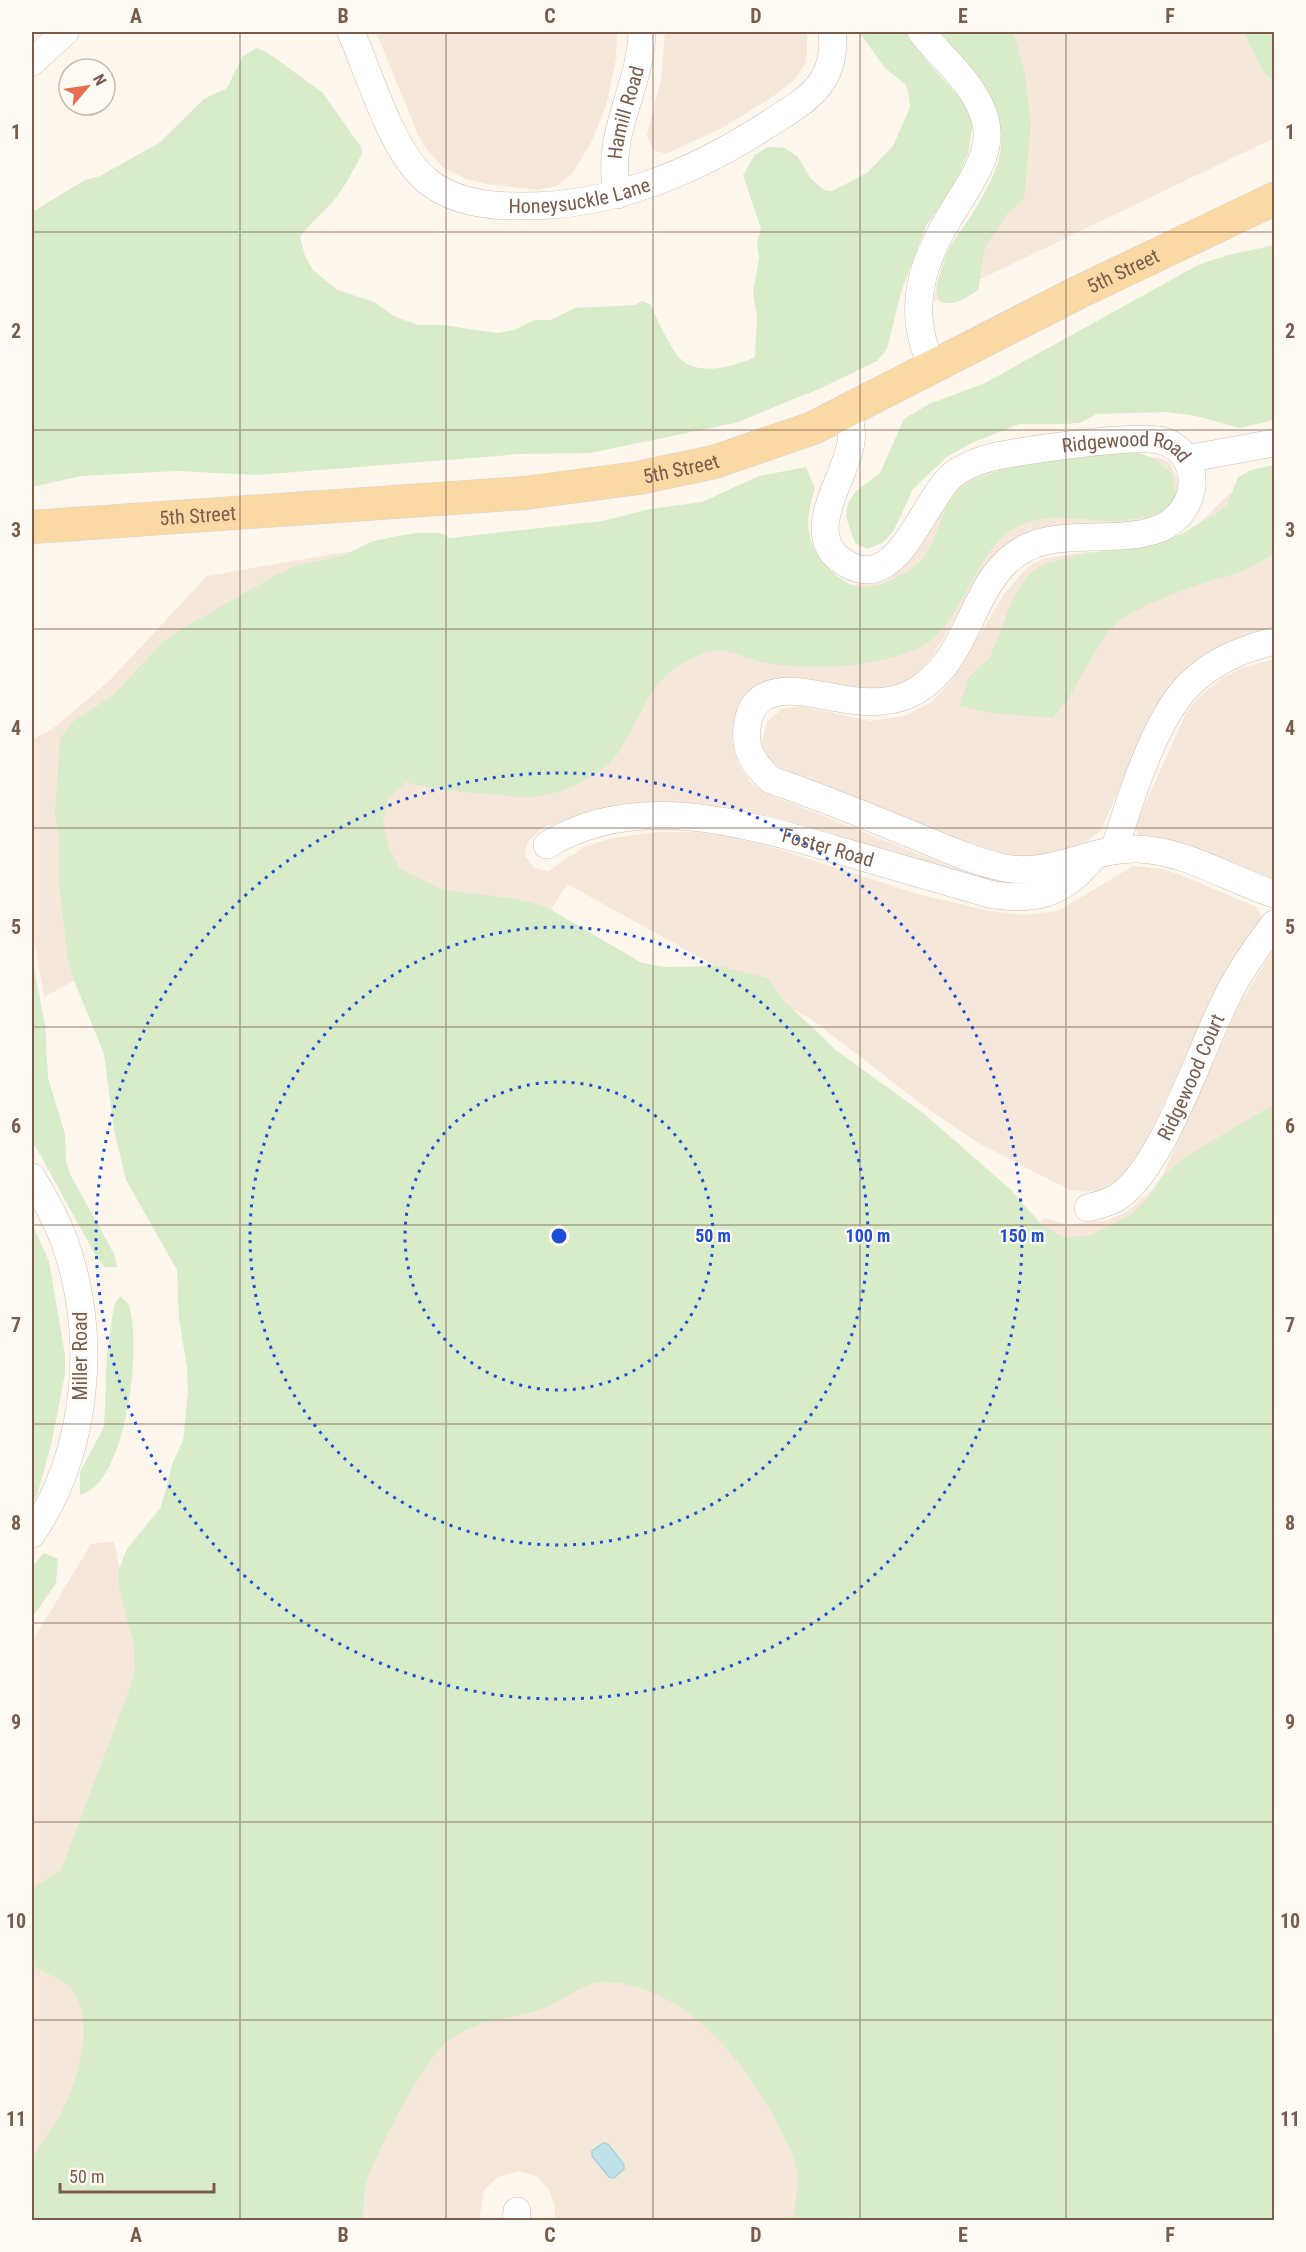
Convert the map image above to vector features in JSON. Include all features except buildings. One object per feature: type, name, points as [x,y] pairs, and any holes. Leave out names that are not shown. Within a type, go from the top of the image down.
[{"type":"main road","name":"5th Street","points":[[32,527],[514,494],[598,485],[714,462],[793,436],[848,412],[1079,292],[1275,199]]},
{"type":"street","points":[[32,62],[65,32]]},
{"type":"street","name":"Honeysuckle Lane","points":[[351,32],[404,153],[427,181],[442,191],[461,199],[503,206],[565,206],[618,195],[700,164],[803,101],[823,80],[828,70],[832,56],[832,32]]},
{"type":"street","name":"Hamill Road","points":[[618,195],[614,179],[616,139],[638,64],[642,32]]},
{"type":"street","points":[[921,32],[973,93],[986,120],[988,136],[975,177],[943,230],[922,273],[918,292],[919,325],[933,368]]},
{"type":"street","name":"Ridgewood Road","points":[[848,412],[851,426],[850,447],[829,503],[824,526],[828,542],[836,555],[846,564],[859,569],[888,562],[900,552],[941,484],[973,463],[1023,452],[1148,439],[1171,444],[1186,459],[1191,468],[1191,490],[1182,513],[1173,523],[1152,532],[1061,537],[1041,541],[1022,549],[984,591],[956,651],[942,671],[925,685],[907,695],[872,702],[797,690],[780,691],[766,697],[755,707],[747,723],[746,738],[750,756],[759,770],[771,780],[960,854],[1002,867],[1026,871],[1058,866],[1105,852],[1148,850],[1181,856],[1237,881],[1275,894]]},
{"type":"street","points":[[1186,459],[1275,443]]},
{"type":"street","name":"Foster Road","points":[[548,845],[584,826],[604,821],[649,816],[724,821],[786,835],[993,895],[1032,898],[1054,891],[1077,876],[1105,852],[1133,794],[1159,730],[1191,682],[1211,666],[1240,650],[1275,641]]},
{"type":"street","name":"Ridgewood Court","points":[[1088,1208],[1117,1197],[1143,1172],[1182,1096],[1226,998],[1246,963],[1275,924]]},
{"type":"street","name":"Miller Road","points":[[32,1178],[53,1216],[72,1265],[78,1292],[84,1347],[81,1403],[76,1431],[58,1483],[32,1534]]},
{"type":"shaded area","points":[[376,32],[617,32],[616,59],[606,106],[590,145],[571,175],[557,186],[538,190],[486,184],[466,179],[444,168],[427,150],[419,137]]},
{"type":"shaded area","points":[[665,32],[807,32],[807,54],[805,64],[794,80],[771,98],[722,128],[666,154],[653,150],[647,135],[661,79]]},
{"type":"shaded area","points":[[944,32],[1274,32],[1274,138],[933,302],[938,280],[1005,163],[1004,115]]},
{"type":"shaded area","points":[[1147,457],[1160,458],[1169,462],[1180,483],[1177,499],[1163,518],[984,571],[933,655],[914,678],[896,688],[859,690],[805,678],[781,679],[735,721],[733,742],[739,765],[751,783],[768,794],[931,859],[979,876],[1025,886],[996,884],[908,862],[778,818],[736,808],[696,803],[662,803],[591,814],[543,827],[527,843],[525,856],[535,868],[548,871],[584,847],[609,839],[655,832],[696,832],[740,837],[921,895],[986,910],[1022,915],[1058,911],[1133,866],[1162,869],[1181,875],[1256,907],[1260,913],[1260,920],[1223,975],[1135,1167],[1121,1181],[1106,1189],[1087,1192],[1070,1190],[978,1143],[924,1106],[811,1019],[567,884],[412,1135],[128,952],[44,997],[32,927],[32,740],[51,730],[108,682],[207,576],[339,553],[803,504],[803,546],[846,586],[867,583],[887,576],[941,503],[970,477],[991,471]]},
{"type":"shaded area","points":[[1274,482],[1274,629],[1238,640],[1125,776],[1101,830],[1075,851],[1026,858],[996,853],[963,842],[790,772],[775,765],[763,751],[762,742],[767,722],[782,709],[800,706],[871,721],[904,716],[932,702],[950,682],[1005,593],[1028,567],[1042,559],[1085,552],[1135,553],[1189,533],[1229,494]]},
{"type":"shaded area","points":[[1274,659],[1274,882],[1139,837],[1135,827],[1186,713],[1197,699],[1222,678],[1240,669]]},
{"type":"shaded area","points":[[1274,948],[1274,1166],[1094,1296],[1040,1222],[1045,1218],[1069,1225],[1108,1220],[1128,1211],[1152,1190],[1163,1174],[1239,1005]]},
{"type":"shaded area","points":[[114,1541],[176,1848],[666,1875],[1274,2220],[555,2220],[555,2206],[548,2188],[536,2176],[518,2171],[498,2177],[484,2190],[479,2220],[32,2220],[32,1642],[91,1544]]},
{"type":"green space","points":[[859,32],[905,32],[920,53],[965,104],[973,124],[968,154],[951,191],[926,226],[901,292],[887,349],[877,361],[819,389],[735,423],[590,453],[521,454],[257,475],[178,471],[81,476],[32,487],[32,212],[85,180],[100,176],[159,143],[204,99],[227,88],[243,56],[257,48],[268,53],[323,93],[361,147],[362,154],[341,190],[300,237],[305,256],[313,270],[337,290],[374,302],[394,316],[418,325],[443,325],[497,333],[514,330],[534,320],[551,320],[575,308],[635,305],[642,301],[650,304],[678,357],[691,366],[709,369],[738,364],[755,357],[757,316],[753,293],[759,258],[757,242],[761,229],[743,175],[755,155],[768,147],[785,148],[798,157],[811,179],[824,190],[832,191],[867,173],[893,146],[910,107],[908,91],[905,84],[885,68]]},
{"type":"green space","points":[[939,32],[1013,32],[1024,69],[1031,124],[1024,199],[1007,214],[985,247],[978,290],[964,299],[950,303],[940,302],[938,298],[938,279],[952,244],[988,187],[996,168],[1001,136],[992,104],[951,44]]},
{"type":"green space","points":[[1243,32],[1274,32],[1274,81],[1266,76]]},
{"type":"green space","points":[[1274,245],[1274,420],[1240,428],[1196,416],[1166,412],[1097,414],[1079,423],[1019,424],[974,442],[948,456],[913,489],[893,532],[882,543],[867,549],[855,543],[846,517],[848,503],[856,491],[880,473],[904,419],[929,404],[985,383],[1198,265],[1228,255]]},
{"type":"green space","points":[[1131,450],[1153,458],[1172,473],[1176,496],[1161,514],[1116,521],[1041,519],[1017,527],[1000,539],[987,555],[943,628],[929,642],[910,652],[875,662],[821,667],[767,663],[724,651],[705,653],[680,665],[662,680],[648,699],[616,756],[594,775],[583,781],[547,795],[535,797],[442,789],[406,782],[388,798],[383,822],[389,847],[400,869],[444,890],[518,899],[548,908],[642,963],[666,967],[718,966],[767,978],[782,999],[837,1051],[923,1113],[1010,1189],[1042,1225],[1064,1237],[1089,1236],[1132,1214],[1149,1197],[1163,1176],[1185,1157],[1274,1104],[1274,2220],[793,2220],[798,2183],[793,2157],[774,2117],[745,2071],[707,2029],[685,2011],[662,1997],[636,1987],[599,1982],[581,1988],[548,2007],[492,2021],[469,2029],[449,2040],[414,2086],[379,2152],[366,2185],[363,2220],[32,2220],[30,2178],[33,2159],[57,2121],[71,2091],[77,2074],[84,2036],[79,2003],[71,1989],[32,1965],[32,1888],[61,1870],[128,1693],[135,1670],[134,1644],[120,1594],[118,1571],[127,1549],[161,1507],[173,1462],[183,1441],[188,1393],[187,1367],[179,1318],[177,1270],[126,1180],[114,1130],[104,1054],[68,960],[59,886],[59,839],[55,813],[60,739],[71,723],[112,696],[162,643],[182,629],[276,575],[298,565],[345,555],[370,542],[417,533],[441,533],[449,538],[602,521],[650,509],[702,502],[759,476],[806,467],[815,489],[810,505],[808,527],[815,550],[828,568],[840,578],[860,587],[876,586],[912,568],[924,557],[946,508],[960,490],[973,480],[1017,461],[1059,455]]},
{"type":"green space","points":[[1274,465],[1274,554],[1234,574],[1170,595],[1123,619],[1113,627],[1097,649],[1070,696],[1053,718],[990,713],[960,706],[968,678],[990,657],[1014,596],[1032,571],[1044,564],[1088,553],[1150,545],[1179,535],[1216,514],[1227,505],[1238,477],[1251,470]]},
{"type":"green space","points":[[32,957],[45,1025],[48,1078],[65,1134],[66,1161],[70,1174],[114,1254],[117,1267],[105,1267],[97,1258],[32,1140]]},
{"type":"green space","points":[[32,1224],[49,1261],[65,1355],[65,1374],[51,1445],[36,1499],[32,1501]]},
{"type":"green space","points":[[120,1296],[127,1302],[133,1325],[132,1380],[127,1411],[120,1441],[109,1466],[96,1485],[80,1495],[80,1472],[104,1427],[107,1355],[114,1305]]},
{"type":"green space","points":[[44,1553],[58,1559],[56,1583],[32,1618],[32,1567]]},
{"type":"water","points":[[603,2143],[608,2144],[624,2165],[624,2169],[614,2178],[609,2177],[592,2156],[592,2151]]}]
